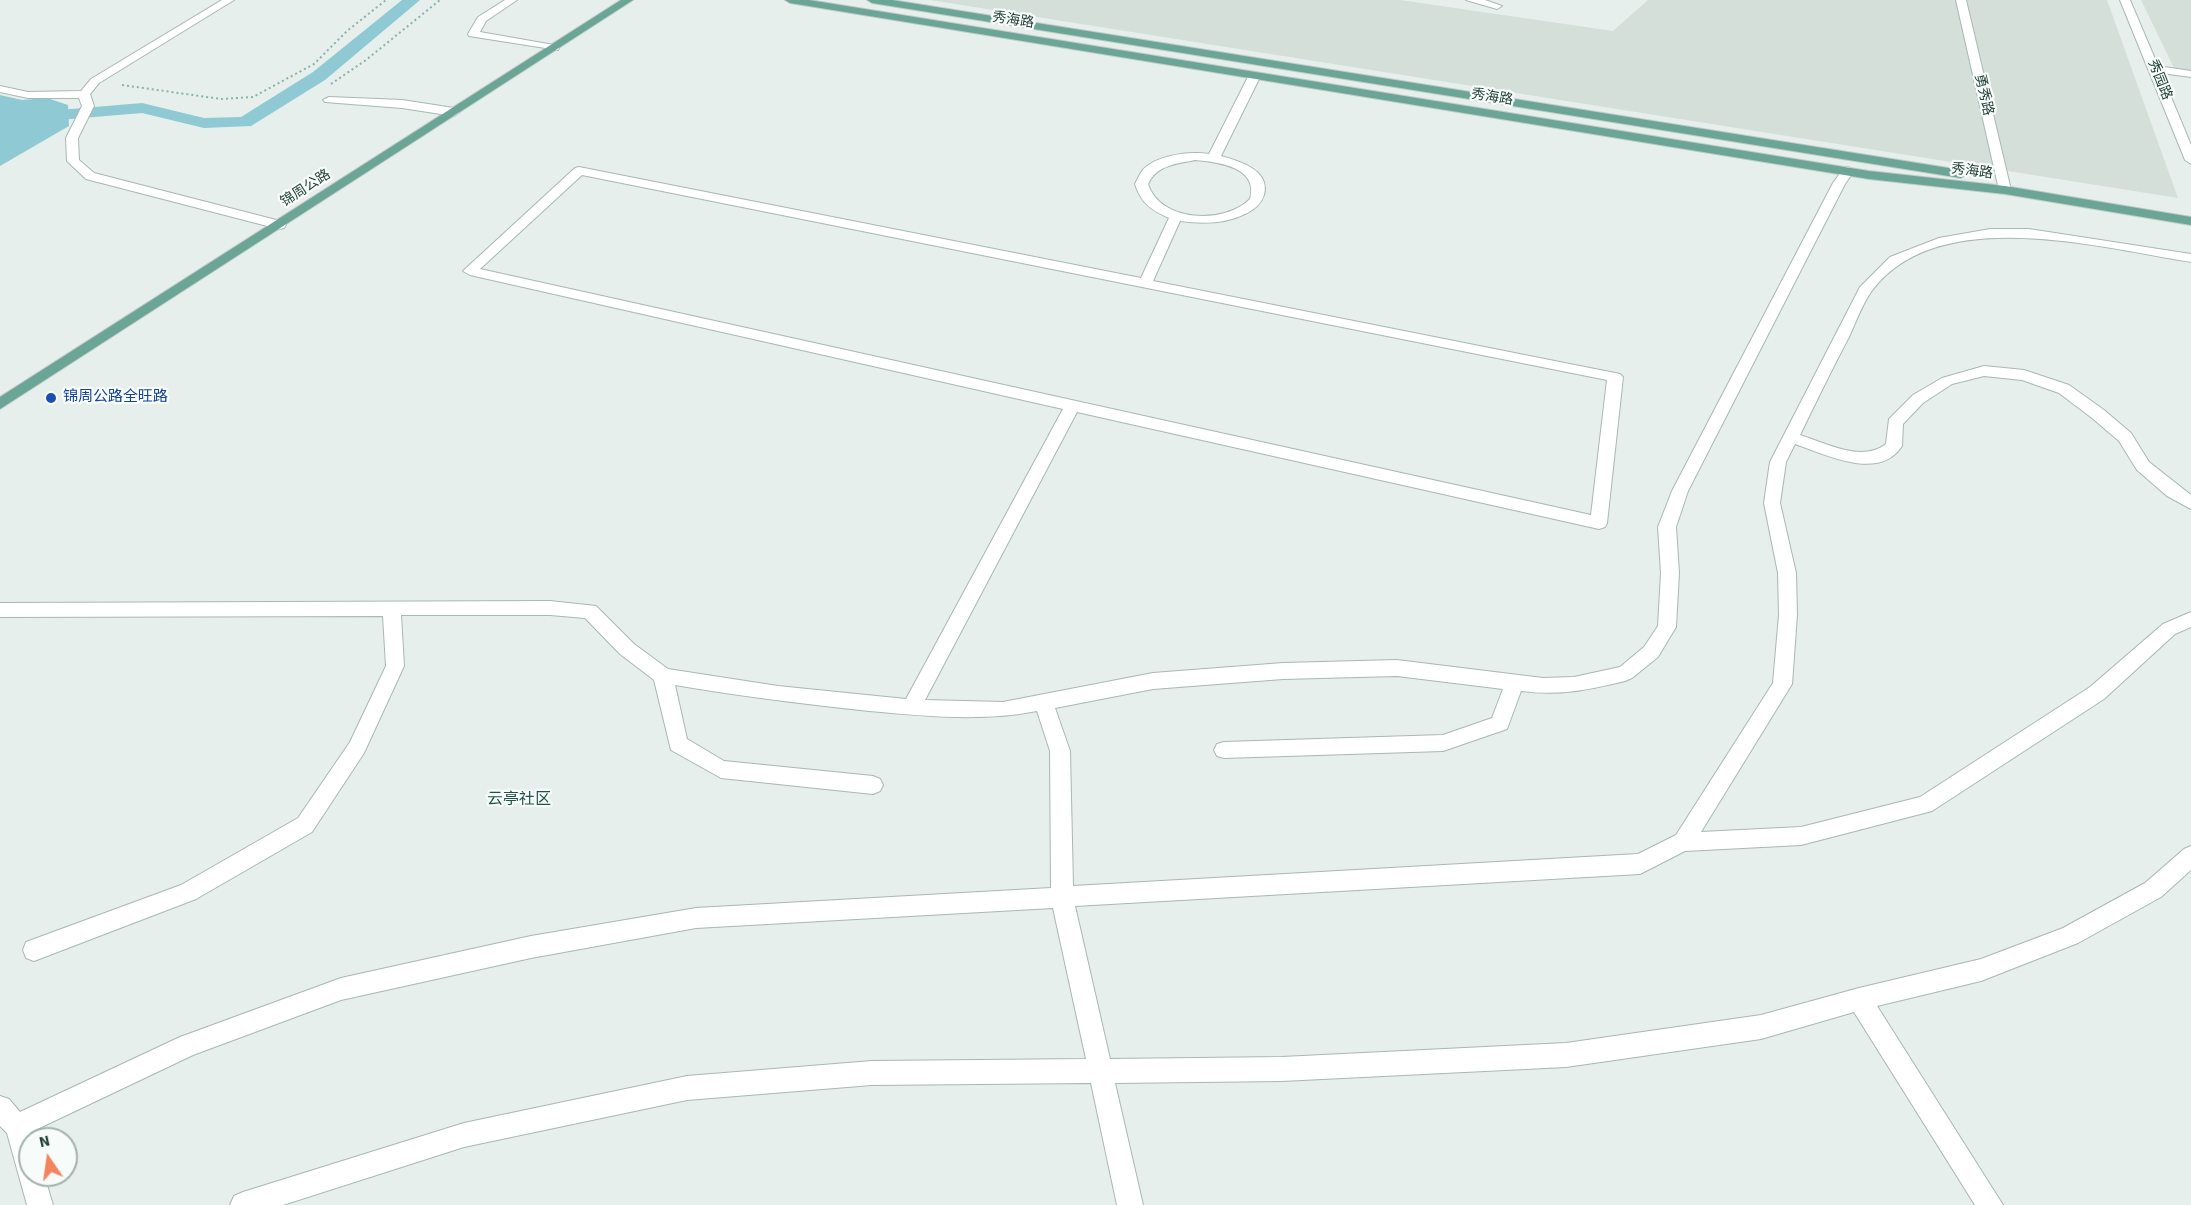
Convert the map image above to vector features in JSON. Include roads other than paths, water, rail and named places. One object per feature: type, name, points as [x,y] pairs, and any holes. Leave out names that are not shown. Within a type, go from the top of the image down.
[{"type":"main road","name":"锦周公路","points":[[0,404],[628,0]]},
{"type":"main road","name":"秀海路","points":[[790,0],[1848,171],[2004,185],[2191,221]]},
{"type":"main road","name":"秀海路","points":[[872,0],[2004,185],[2191,211]]},
{"type":"street","points":[[229,0],[95,81],[72,138],[73,161],[90,176],[279,225]]},
{"type":"street","points":[[512,0],[482,19],[473,34],[554,48]]},
{"type":"street","points":[[1471,0],[1497,6]]},
{"type":"street","name":"勇秀路","points":[[1961,0],[2004,185]]},
{"type":"street","name":"秀园路","points":[[2125,0],[2191,160]]},
{"type":"street","points":[[1186,64],[1195,51]]},
{"type":"street","points":[[2155,69],[2191,74]]},
{"type":"street","points":[[1214,157],[1255,75]]},
{"type":"street","points":[[0,89],[28,95],[86,100]]},
{"type":"street","points":[[329,100],[402,104],[454,112]]},
{"type":"street","points":[[1214,157],[1231,162],[1250,173],[1259,188],[1256,198],[1241,211],[1216,219],[1176,216],[1159,210],[1147,201],[1141,190],[1142,180],[1149,170],[1161,163],[1177,158],[1214,157]]},
{"type":"street","points":[[579,171],[1615,377],[1599,523],[1072,406],[470,271],[579,171]]},
{"type":"street","points":[[0,610],[550,608],[590,611],[627,650],[663,676],[778,694],[911,707],[1003,710],[1153,681],[1283,671],[1397,668],[1543,686],[1574,685],[1625,673],[1651,652],[1667,627],[1670,573],[1667,527],[1680,491],[1839,183],[1848,171]]},
{"type":"street","points":[[1144,284],[1176,216]]},
{"type":"street","points":[[1683,842],[1782,684],[1788,615],[1787,573],[1772,503],[1778,462],[1865,290],[1895,261],[1944,242],[1990,232],[2029,233],[2191,258]]},
{"type":"street","points":[[1790,437],[1854,458],[1880,457],[1894,446],[1895,423],[1918,399],[1947,381],[1984,371],[2024,375],[2064,389],[2098,414],[2125,437],[2143,466],[2191,503]]},
{"type":"street","points":[[911,707],[1072,406]]},
{"type":"street","points":[[34,950],[188,892],[305,825],[357,747],[395,666],[393,608]]},
{"type":"street","points":[[17,1126],[188,1045],[341,989],[520,950],[696,918],[1640,864],[1683,842],[1801,836],[1925,805],[2097,693],[2169,629],[2191,619]]},
{"type":"street","points":[[663,676],[678,744],[721,769],[873,785]]},
{"type":"street","points":[[1224,750],[1443,743],[1500,723],[1515,681]]},
{"type":"street","points":[[1043,702],[1060,751],[1062,897],[1130,1205]]},
{"type":"street","points":[[243,1205],[464,1135],[687,1088],[872,1073],[1282,1069],[1566,1055],[1761,1027],[1859,999],[1981,970],[2070,936],[2153,890],[2191,856]]},
{"type":"street","points":[[1859,999],[1990,1205]]},
{"type":"street","points":[[0,1108],[18,1129]]},
{"type":"street","points":[[35,1187],[40,1205]]},
{"type":"water","points":[[0,95],[22,100],[47,98],[68,105],[69,126],[0,166]]},
{"type":"waterway","points":[[0,120],[142,108],[204,123],[245,122],[319,76],[412,0]]},
{"type":"place","name":"锦周公路全旺路","points":[[51,398]]},
{"type":"district","name":"云亭社区","points":[[519,800]]}]
